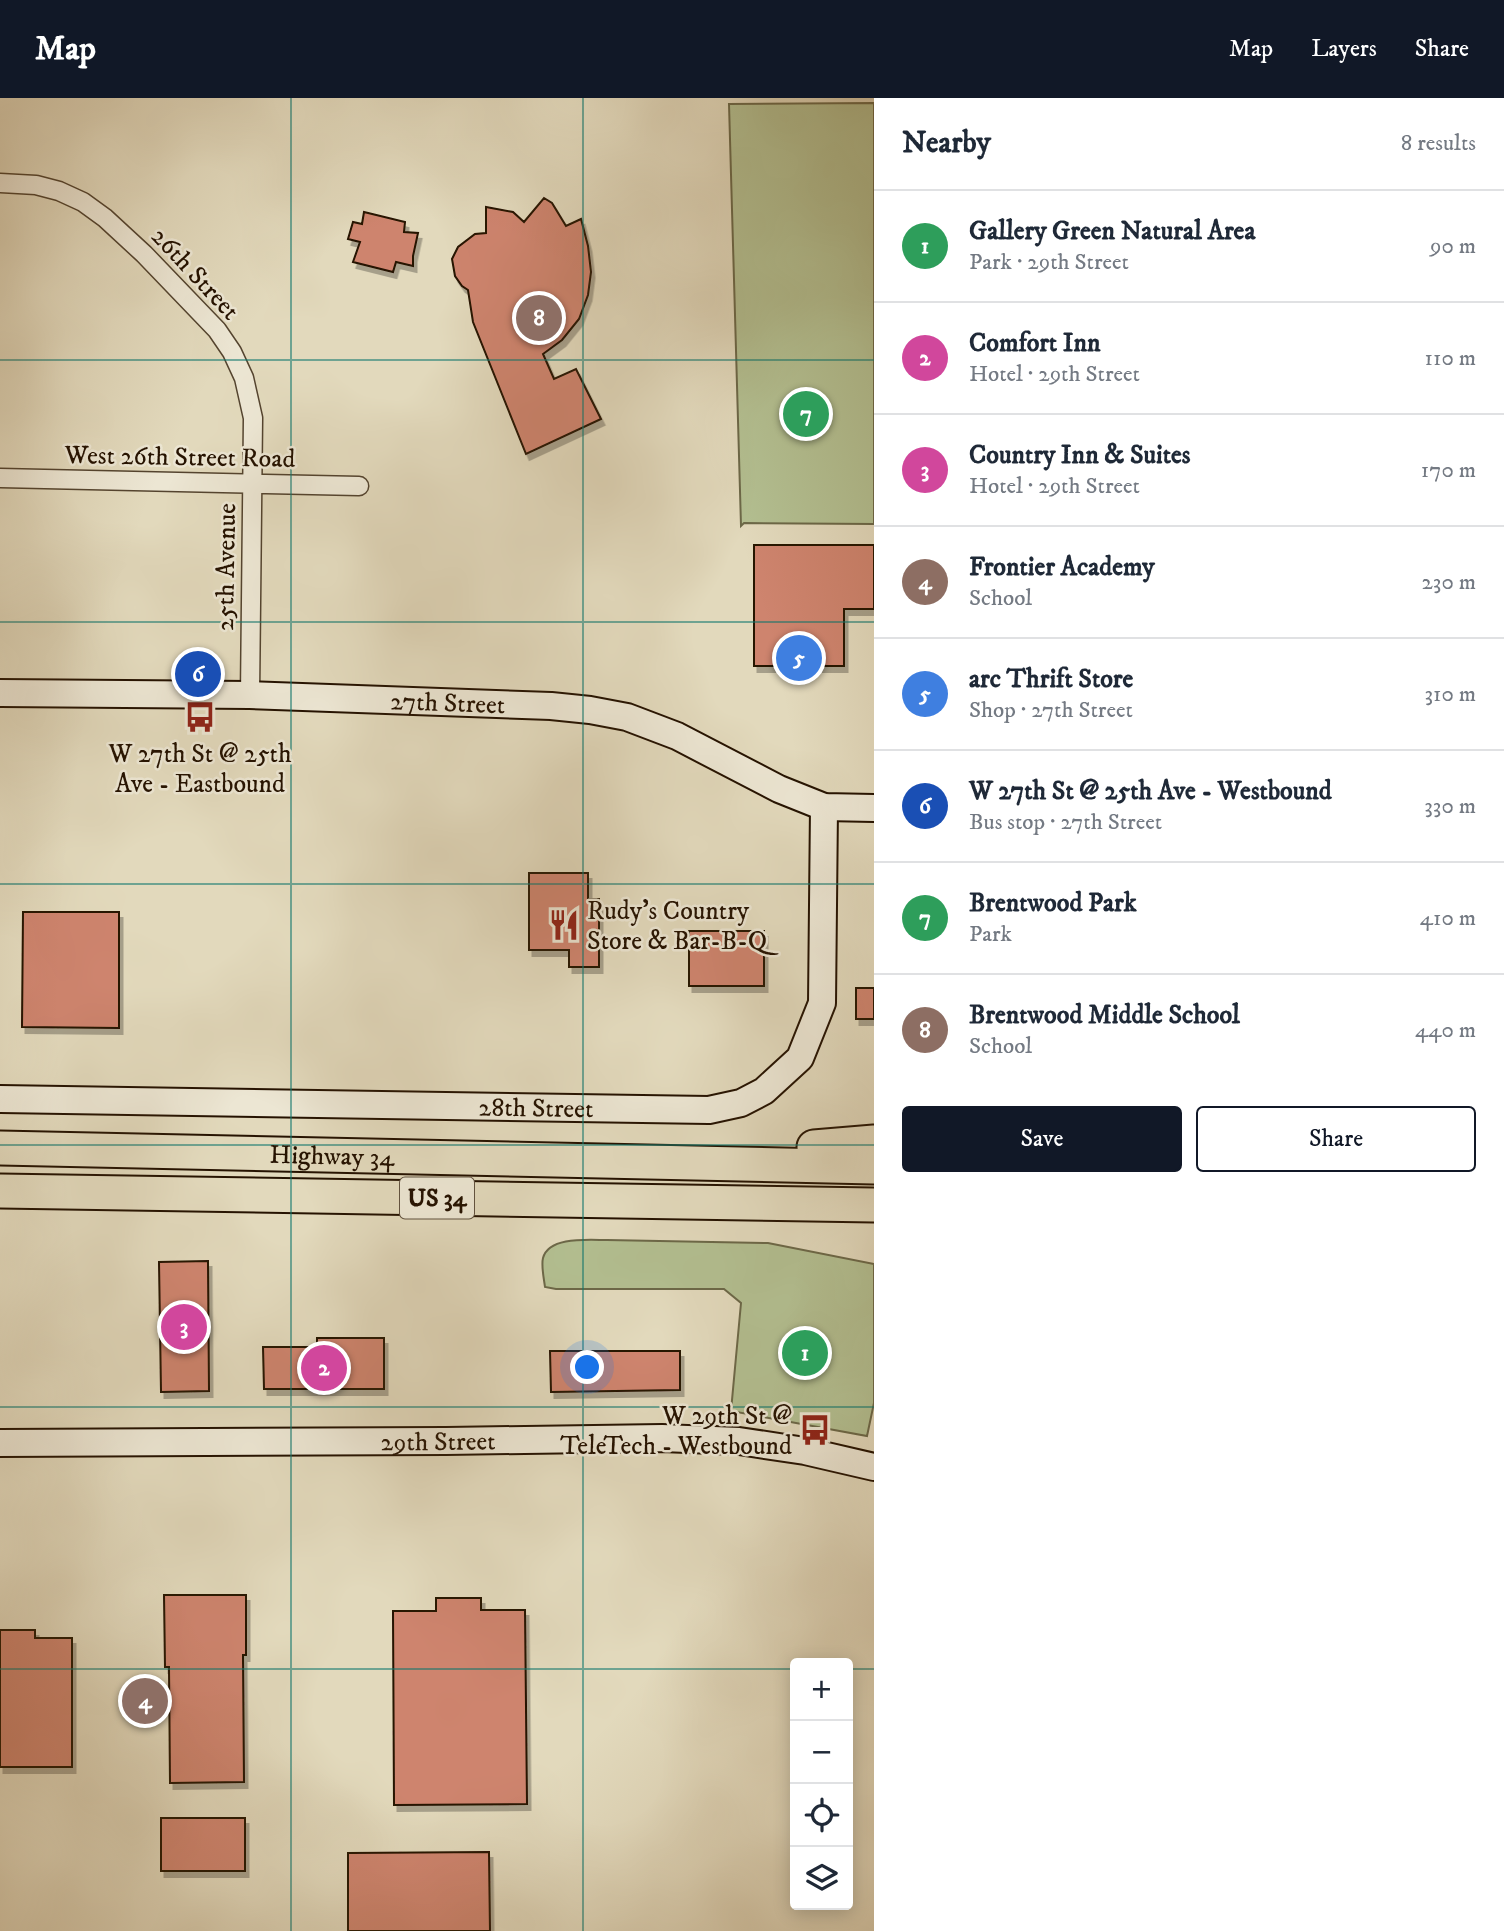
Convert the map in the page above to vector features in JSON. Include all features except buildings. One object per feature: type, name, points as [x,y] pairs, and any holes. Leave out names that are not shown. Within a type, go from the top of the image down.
[{"type":"highway","points":[[686,1164],[724,1151],[783,1150],[874,1142]]},
{"type":"highway","name":"Highway 34","points":[[0,1148],[874,1167]]},
{"type":"highway","name":"Highway 34","points":[[0,1191],[874,1205]]},
{"type":"highway","points":[[656,1202],[723,1213],[874,1226]]},
{"type":"street","name":"26th Street","points":[[0,183],[36,185],[59,191],[83,202],[144,254],[217,330],[232,352],[244,378],[253,418],[253,483]]},
{"type":"street","name":"West 26th Street Road","points":[[0,478],[359,486]]},
{"type":"street","name":"25th Avenue","points":[[250,695],[253,483]]},
{"type":"street","name":"27th Street","points":[[0,693],[250,695],[551,706],[590,710],[627,717],[677,736],[779,789],[824,807],[874,808]]},
{"type":"street","name":"28th Street","points":[[0,1099],[709,1110],[741,1103],[764,1091],[800,1058],[822,1003],[824,807]]},
{"type":"street","name":"29th Street","points":[[0,1443],[662,1438],[739,1441],[806,1451],[874,1467]]},
{"type":"green space","points":[[874,103],[874,524],[744,523],[741,526],[729,104]]},
{"type":"green space","points":[[570,1241],[768,1243],[874,1264],[874,1403],[867,1436],[731,1411],[741,1303],[724,1289],[556,1289],[545,1287],[542,1269],[547,1251],[553,1246]]},
{"type":"place","name":"Brentwood Middle School","points":[[539,318]]},
{"type":"place","name":"Brentwood Park","points":[[806,414]]},
{"type":"place","name":"arc Thrift Store","points":[[799,658]]},
{"type":"place","name":"W 27th St @ 25th Ave - Westbound","points":[[198,674]]},
{"type":"place","name":"W 27th St @ 25th Ave - Eastbound","points":[[200,717]]},
{"type":"place","name":"Rudy's Country Store & Bar-B-Q","points":[[564,925]]},
{"type":"place","name":"Country Inn & Suites","points":[[184,1327]]},
{"type":"place","name":"Gallery Green Natural Area","points":[[805,1353]]},
{"type":"place","name":"Comfort Inn","points":[[324,1368]]},
{"type":"place","name":"W 29th St @ TeleTech - Westbound","points":[[815,1430]]},
{"type":"place","name":"Frontier Academy","points":[[145,1701]]}]
